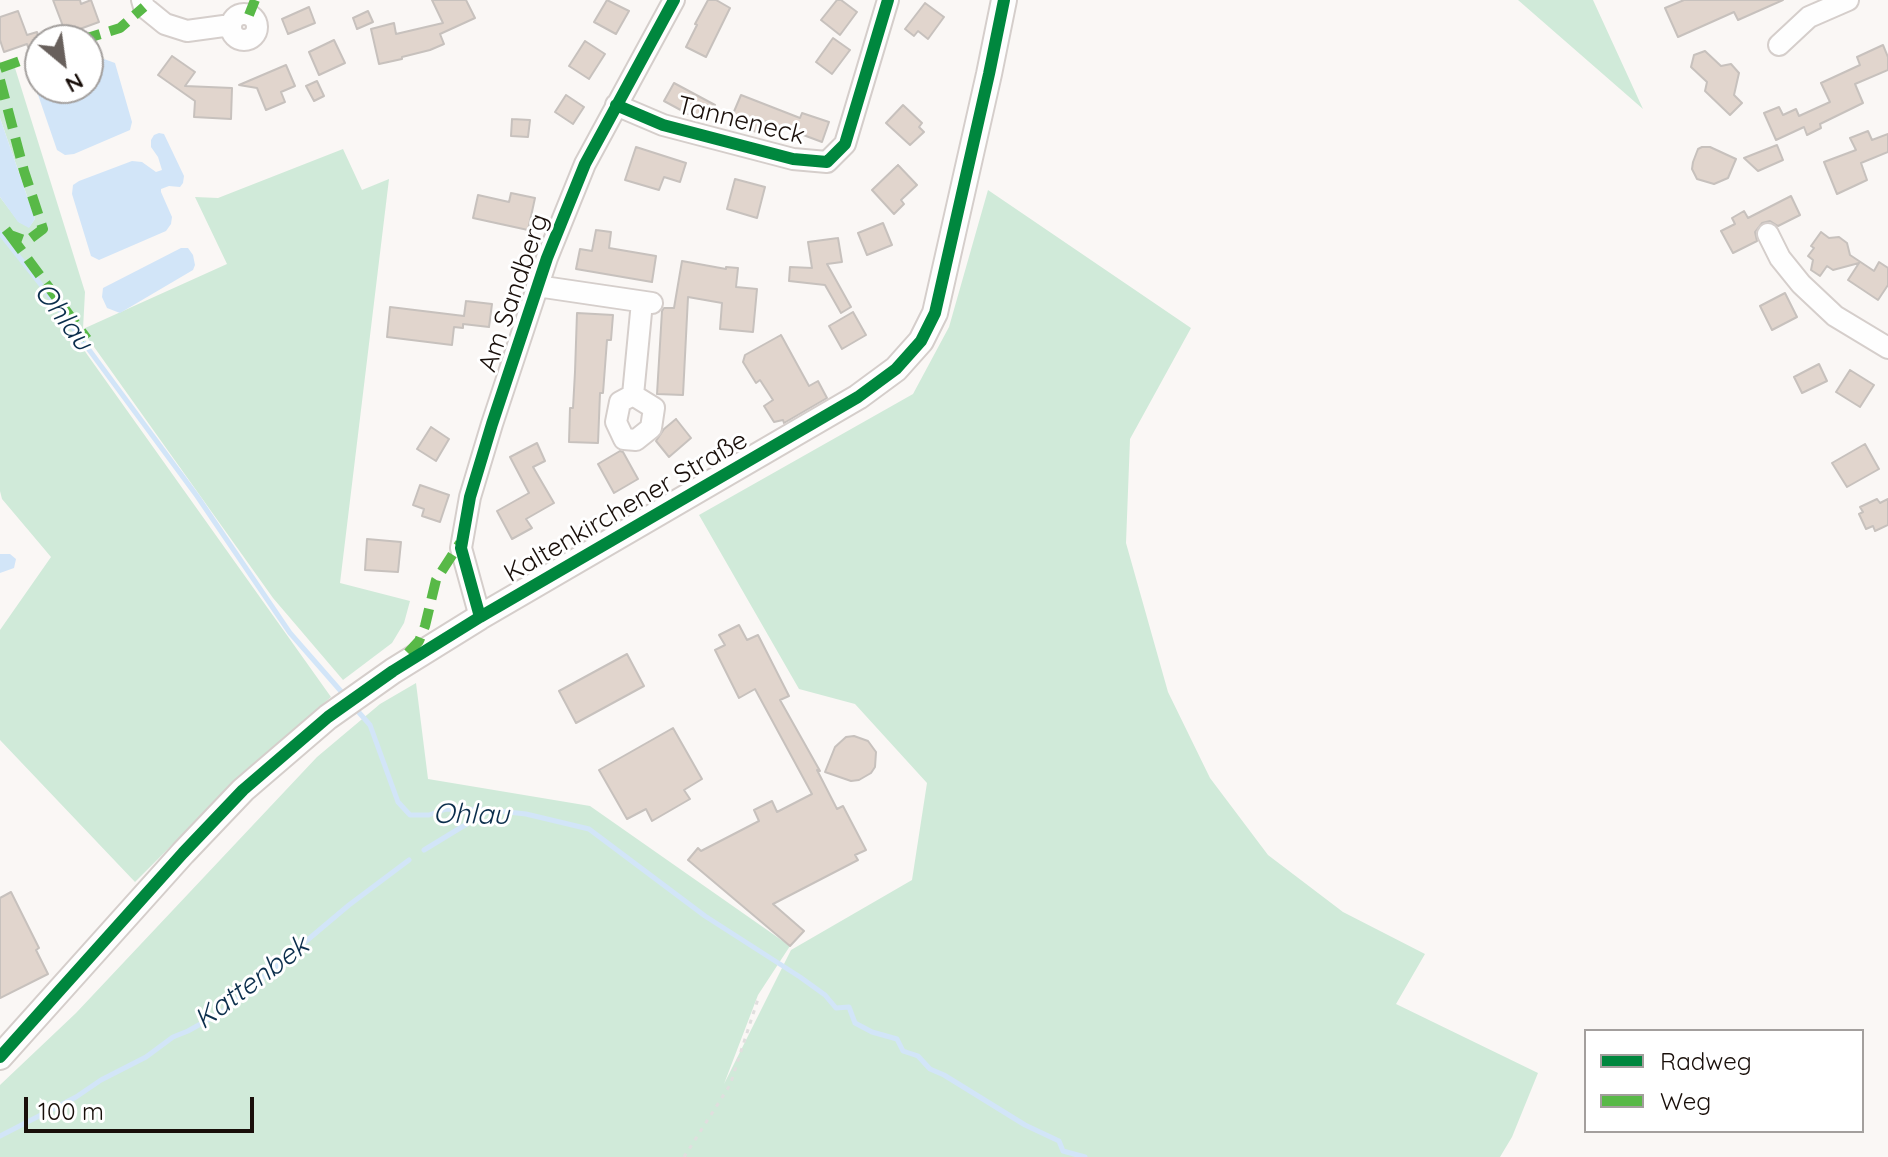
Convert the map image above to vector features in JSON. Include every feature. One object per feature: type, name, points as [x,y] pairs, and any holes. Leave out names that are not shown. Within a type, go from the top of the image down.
[{"type":"main road","name":"Kaltenkirchener Straße","points":[[0,1057],[243,790],[328,717],[360,693],[480,617],[858,397],[896,369],[921,341],[935,313],[1004,0]]},
{"type":"street","points":[[142,0],[144,7],[165,24],[176,28],[187,31],[231,25]]},
{"type":"street","name":"Am Sandberg","points":[[480,617],[461,548],[470,497],[537,286],[585,164],[674,0]]},
{"type":"street","name":"Tanneneck","points":[[616,105],[663,125],[793,159],[827,162],[845,144],[888,0]]},
{"type":"street","points":[[1779,45],[1809,17],[1848,0]]},
{"type":"street","points":[[1768,234],[1780,258],[1801,284],[1835,316],[1888,348]]},
{"type":"street","points":[[537,286],[647,302],[633,395]]},
{"type":"path","points":[[684,1157],[730,1085],[759,996]]},
{"type":"green space","points":[[1518,0],[1593,0],[1643,109]]},
{"type":"green space","points":[[0,61],[2,65],[15,68],[85,292],[83,329],[227,264],[195,197],[218,198],[343,149],[362,190],[389,179],[340,583],[410,601],[404,623],[392,643],[343,680],[273,598],[82,330],[74,336],[331,697],[245,772],[135,882],[0,740],[0,630],[51,557],[2,499],[0,491],[0,197],[19,222],[29,227],[35,219],[0,118]]},
{"type":"green space","points":[[988,190],[1191,328],[1130,439],[1126,543],[1168,692],[1210,778],[1268,855],[1343,912],[1425,954],[1396,1004],[1538,1073],[1512,1137],[1500,1157],[0,1157],[0,1085],[76,1013],[317,757],[380,704],[416,683],[428,779],[590,806],[790,946],[758,995],[724,1084],[791,950],[912,880],[927,783],[855,704],[799,689],[699,515],[913,394],[949,327]]},
{"type":"water","points":[[104,59],[115,63],[132,122],[130,130],[74,154],[65,155],[57,150],[41,104],[104,104]]},
{"type":"water","points":[[0,118],[35,219],[29,228],[18,222],[0,197]]},
{"type":"water","points":[[159,133],[164,134],[184,176],[180,187],[161,189],[172,217],[171,224],[166,231],[99,260],[91,256],[72,194],[73,185],[132,161],[142,162],[156,172],[162,170],[151,147],[151,140]]},
{"type":"water","points":[[181,248],[188,248],[193,255],[193,270],[120,313],[107,308],[102,297],[103,288]]},
{"type":"water","points":[[0,554],[10,554],[16,559],[14,568],[0,573]]},
{"type":"building","points":[[53,0],[80,0],[81,4],[91,0],[99,22],[62,24]]},
{"type":"building","points":[[432,0],[466,0],[475,18],[440,34],[444,44],[379,64],[371,29],[394,23],[396,34],[443,23]]},
{"type":"building","points":[[607,0],[629,11],[616,34],[594,22]]},
{"type":"building","points":[[708,0],[716,0],[730,8],[706,57],[686,47]]},
{"type":"building","points":[[837,0],[857,12],[840,35],[821,20]]},
{"type":"building","points":[[1684,0],[1783,0],[1738,20],[1734,12],[1678,37],[1665,8]]},
{"type":"building","points":[[925,3],[944,17],[928,39],[918,31],[914,36],[905,29]]},
{"type":"building","points":[[309,7],[315,23],[288,34],[282,19]]},
{"type":"building","points":[[18,11],[24,27],[24,45],[4,52],[0,40],[0,17]]},
{"type":"building","points":[[368,11],[373,22],[357,29],[353,18]]},
{"type":"building","points":[[833,38],[850,50],[832,74],[816,62]]},
{"type":"building","points":[[334,40],[345,63],[319,75],[309,52]]},
{"type":"building","points":[[585,41],[605,54],[589,79],[569,66]]},
{"type":"building","points":[[1883,45],[1888,57],[1888,70],[1855,84],[1863,103],[1820,124],[1821,128],[1807,135],[1804,127],[1776,140],[1764,113],[1779,107],[1783,115],[1796,109],[1799,116],[1830,102],[1821,83],[1860,65],[1857,57]]},
{"type":"building","points":[[1705,51],[1721,66],[1731,64],[1739,73],[1734,95],[1742,103],[1730,115],[1705,91],[1707,82],[1691,67],[1694,55]]},
{"type":"building","points":[[172,56],[195,72],[185,86],[232,88],[231,119],[194,117],[195,101],[158,75]]},
{"type":"building","points":[[286,65],[295,86],[281,92],[285,102],[266,110],[257,88],[239,85]]},
{"type":"building","points":[[317,81],[324,96],[314,101],[306,86]]},
{"type":"building","points":[[674,83],[715,105],[707,120],[664,101]]},
{"type":"building","points":[[566,95],[584,107],[573,124],[555,112]]},
{"type":"building","points":[[741,95],[800,118],[802,113],[829,122],[822,142],[766,121],[761,134],[730,121]]},
{"type":"building","points":[[903,105],[922,123],[919,127],[924,132],[910,145],[886,123]]},
{"type":"building","points":[[512,119],[530,120],[528,137],[511,136]]},
{"type":"building","points":[[1868,131],[1872,140],[1888,134],[1888,152],[1861,163],[1867,180],[1837,194],[1824,162],[1856,150],[1850,138]]},
{"type":"building","points":[[1777,145],[1783,160],[1758,171],[1744,158]]},
{"type":"building","points":[[636,147],[686,163],[680,182],[664,177],[659,190],[625,180]]},
{"type":"building","points":[[1710,147],[1736,159],[1728,178],[1714,184],[1697,179],[1692,169],[1693,162],[1698,149]]},
{"type":"building","points":[[898,165],[917,185],[901,200],[904,204],[894,214],[872,190]]},
{"type":"building","points":[[735,179],[765,187],[757,218],[727,209]]},
{"type":"building","points":[[511,193],[535,198],[528,230],[473,218],[478,195],[509,202]]},
{"type":"building","points":[[1791,196],[1800,215],[1778,226],[1770,221],[1762,223],[1755,232],[1757,241],[1733,253],[1721,231],[1735,224],[1732,218],[1744,211],[1748,218]]},
{"type":"building","points":[[883,223],[892,245],[867,255],[858,233]]},
{"type":"building","points":[[596,230],[611,232],[609,248],[656,256],[652,282],[576,269],[580,249],[592,251]]},
{"type":"building","points":[[1821,232],[1829,238],[1839,237],[1847,243],[1850,255],[1874,271],[1879,262],[1888,268],[1888,285],[1878,300],[1848,280],[1859,263],[1833,270],[1827,266],[1820,276],[1811,270],[1813,260],[1808,256]]},
{"type":"building","points":[[838,238],[842,262],[827,264],[851,307],[841,313],[825,285],[789,281],[790,267],[812,268],[808,242]]},
{"type":"building","points":[[682,261],[726,269],[738,268],[736,287],[757,289],[753,332],[720,329],[722,303],[688,297],[683,395],[657,394],[662,311],[664,308],[674,308]]},
{"type":"building","points":[[1785,293],[1797,317],[1772,330],[1760,306]]},
{"type":"building","points":[[466,301],[492,304],[489,327],[463,324],[463,328],[454,327],[452,345],[387,337],[390,307],[464,316]]},
{"type":"building","points":[[853,312],[866,335],[842,349],[829,326]]},
{"type":"building","points":[[577,313],[613,315],[611,340],[607,340],[603,393],[600,393],[598,443],[569,442]]},
{"type":"building","points":[[781,335],[809,386],[818,381],[827,398],[784,423],[783,420],[774,422],[764,406],[773,400],[760,380],[756,383],[743,362],[745,355]]},
{"type":"building","points":[[1819,364],[1827,381],[1802,393],[1794,377]]},
{"type":"building","points":[[1850,370],[1874,385],[1860,407],[1836,392]]},
{"type":"building","points":[[676,419],[691,438],[669,457],[656,441]]},
{"type":"building","points":[[431,427],[449,439],[436,461],[417,449]]},
{"type":"building","points":[[537,443],[545,461],[533,467],[554,503],[526,519],[532,528],[512,539],[497,511],[529,493],[510,457]]},
{"type":"building","points":[[1865,444],[1879,469],[1847,487],[1832,463]]},
{"type":"building","points":[[620,451],[638,479],[614,493],[598,464]]},
{"type":"building","points":[[420,485],[449,495],[440,522],[422,516],[424,509],[413,505]]},
{"type":"building","points":[[1877,499],[1880,503],[1888,499],[1888,525],[1875,531],[1873,526],[1866,529],[1859,514],[1863,512],[1860,507]]},
{"type":"building","points":[[367,539],[401,542],[398,572],[365,570]]},
{"type":"building","points":[[739,625],[747,640],[758,635],[789,696],[780,700],[820,771],[817,770],[837,809],[843,806],[866,850],[855,855],[858,860],[773,904],[804,931],[790,946],[688,860],[698,848],[701,851],[759,821],[754,810],[772,801],[777,812],[812,794],[755,689],[739,698],[715,650],[725,645],[719,635]]},
{"type":"building","points":[[627,654],[644,686],[576,723],[559,691]]},
{"type":"building","points":[[673,728],[702,779],[684,790],[690,799],[652,821],[646,809],[627,819],[599,770]]},
{"type":"building","points":[[854,736],[868,741],[876,752],[875,767],[871,773],[851,781],[825,772],[835,747],[846,737]]},
{"type":"building","points":[[11,892],[39,948],[36,950],[48,974],[0,998],[0,898]]},
{"type":"waterway","name":"Ohlau","points":[[0,233],[197,496],[290,633],[346,697]]},
{"type":"waterway","name":"Ohlau","points":[[355,708],[370,725],[398,802],[410,815],[429,815],[446,809],[490,810],[526,814],[589,829],[705,916],[825,995],[836,1008],[849,1007],[855,1023],[897,1039],[903,1051],[918,1056],[930,1069],[1025,1125],[1059,1141],[1063,1151],[1085,1157]]},
{"type":"waterway","name":"Kattenbek","points":[[424,850],[488,811]]},
{"type":"waterway","name":"Kattenbek","points":[[0,1136],[76,1097],[146,1057],[173,1037],[222,1012],[349,905],[409,860]]},
{"type":"marked path","points":[[249,15],[255,0]]},
{"type":"marked path","points":[[104,33],[120,28],[144,7]]},
{"type":"marked path","points":[[0,68],[24,60]]},
{"type":"marked path","points":[[0,80],[43,229],[27,241],[10,235],[0,222]]},
{"type":"marked path","points":[[10,235],[87,339]]},
{"type":"marked path","points":[[408,653],[419,641],[425,626],[436,580],[460,543]]},
{"type":"cycle path","points":[[480,617],[461,548],[470,497],[492,424],[547,258],[585,164],[674,0]]},
{"type":"cycle path","points":[[616,105],[663,125],[793,159],[827,162],[845,144],[888,0]]},
{"type":"cycle path","points":[[0,1057],[243,790],[328,717],[393,671],[480,617],[858,397],[896,369],[921,341],[935,313],[1004,0]]}]
